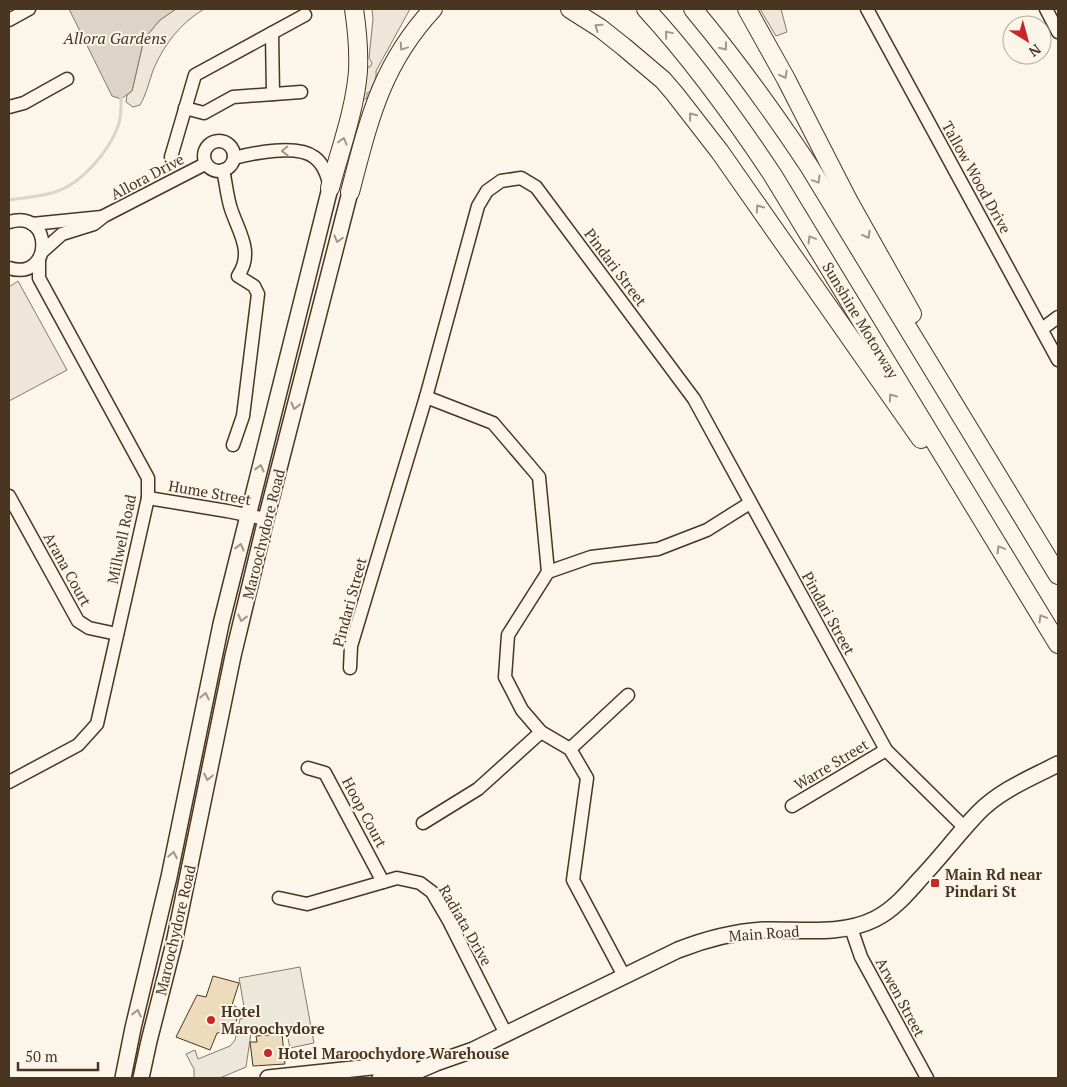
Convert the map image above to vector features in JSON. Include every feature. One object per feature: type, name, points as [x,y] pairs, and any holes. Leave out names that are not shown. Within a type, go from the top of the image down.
[{"type":"highway","name":"Maroochydore Road","points":[[330,188],[351,108],[357,73],[357,36],[354,9]]},
{"type":"highway","name":"Maroochydore Road","points":[[350,192],[369,118],[377,96],[396,59],[416,28],[433,9]]},
{"type":"highway","points":[[570,9],[624,46],[663,80],[675,94],[720,152],[924,443],[946,460]]},
{"type":"highway","name":"Sunshine Motorway","points":[[646,9],[698,70],[772,174],[1058,644]]},
{"type":"highway","points":[[693,9],[742,70],[809,166],[1058,575]]},
{"type":"highway","points":[[747,9],[786,78],[849,202],[928,342],[986,439],[992,466]]},
{"type":"main road","name":"Maroochydore Road","points":[[123,1078],[169,877],[221,624],[330,188]]},
{"type":"main road","name":"Maroochydore Road","points":[[144,1076],[174,944],[231,665],[266,519],[350,192]]},
{"type":"main road","name":"Main Road","points":[[380,1078],[415,1072],[473,1050],[624,976],[703,940],[735,933],[851,928],[875,919],[890,910],[904,898],[979,812],[995,798],[1058,764]]},
{"type":"main road","name":"Main Road","points":[[268,1078],[360,1074],[413,1063],[436,1063]]},
{"type":"street","points":[[9,20],[30,9]]},
{"type":"street","name":"Tallow Wood Drive","points":[[867,9],[1058,360]]},
{"type":"street","points":[[1046,9],[1058,32]]},
{"type":"street","points":[[171,157],[195,75],[305,15]]},
{"type":"street","points":[[272,33],[273,94]]},
{"type":"street","points":[[9,106],[24,103],[67,79]]},
{"type":"street","points":[[185,108],[204,113],[233,97],[300,92]]},
{"type":"street","points":[[214,141],[227,142],[233,149],[234,158],[230,166],[223,170],[213,170],[206,164],[204,150],[206,146],[214,141]]},
{"type":"street","points":[[234,158],[252,154],[295,151],[307,154],[313,156],[320,164],[328,177],[330,188]]},
{"type":"street","name":"Allora Drive","points":[[13,269],[31,266],[62,234],[94,224],[104,216],[206,164]]},
{"type":"street","points":[[223,170],[231,207],[246,250],[244,266],[238,276],[254,286],[258,294],[243,416],[232,445]]},
{"type":"street","name":"Pindari Street","points":[[350,668],[351,646],[426,396],[478,206],[487,191],[501,181],[521,178],[536,187],[694,399],[886,750],[965,828]]},
{"type":"street","name":"Allora Drive","points":[[10,220],[20,220],[32,224],[104,216]]},
{"type":"street","name":"Millwell Road","points":[[9,782],[78,745],[97,724],[148,498],[148,478],[39,278],[42,236],[32,224]]},
{"type":"street","points":[[13,269],[39,278]]},
{"type":"street","points":[[1042,329],[1058,317]]},
{"type":"street","points":[[426,396],[493,423],[539,478],[548,572],[508,635],[505,677],[522,710],[541,732],[570,749],[587,778],[573,880],[624,976]]},
{"type":"street","name":"Arana Court","points":[[9,496],[78,621],[89,628],[117,634]]},
{"type":"street","name":"Hume Street","points":[[148,498],[266,519]]},
{"type":"street","points":[[548,572],[591,557],[658,549],[707,530],[750,503]]},
{"type":"street","points":[[570,749],[628,695]]},
{"type":"street","points":[[423,823],[478,789],[541,732]]},
{"type":"street","name":"Warre Street","points":[[792,806],[886,750]]},
{"type":"street","name":"Hoop Court","points":[[308,768],[325,773],[383,882]]},
{"type":"street","name":"Radiata Drive","points":[[279,898],[307,904],[397,878],[420,883],[432,892],[506,1034]]},
{"type":"street","name":"Arwen Street","points":[[851,928],[861,957],[927,1078]]},
{"type":"shaded area","points":[[176,9],[204,9],[174,34],[154,68],[140,105],[133,107],[126,102],[127,95],[132,91],[144,39],[160,20]]},
{"type":"shaded area","points":[[372,9],[410,9],[376,71],[371,91],[367,93],[367,98],[363,100],[366,67],[370,67],[372,63],[369,58],[373,19]]},
{"type":"shaded area","points":[[760,9],[781,9],[787,32],[776,36]]},
{"type":"shaded area","points":[[18,281],[67,370],[9,401],[9,287]]},
{"type":"shaded area","points":[[300,967],[314,1043],[290,1048],[286,1029],[251,1033],[246,1067],[220,1078],[194,1078],[194,1069],[186,1054],[195,1050],[198,1059],[230,1046],[235,1040],[240,1019],[246,1018],[239,978]]},
{"type":"water","name":"Allora Gardens","points":[[69,9],[176,9],[160,20],[144,39],[132,91],[121,99],[112,96]]},
{"type":"building","name":"Hotel Maroochydore","points":[[213,976],[239,983],[232,1005],[240,1009],[233,1031],[217,1033],[210,1050],[176,1037],[197,995],[206,997]]},
{"type":"building","name":"Hotel Maroochydore Warehouse","points":[[282,1034],[285,1064],[253,1066],[250,1042],[257,1042],[256,1036]]},
{"type":"waterway","points":[[9,200],[40,196],[58,191],[77,181],[86,173],[102,155],[114,136],[120,118],[121,96]]},
{"type":"place","name":"Main Rd near Pindari St","points":[[935,883]]},
{"type":"place","name":"Hotel Maroochydore","points":[[211,1020]]},
{"type":"place","name":"Hotel Maroochydore Warehouse","points":[[268,1053]]}]
